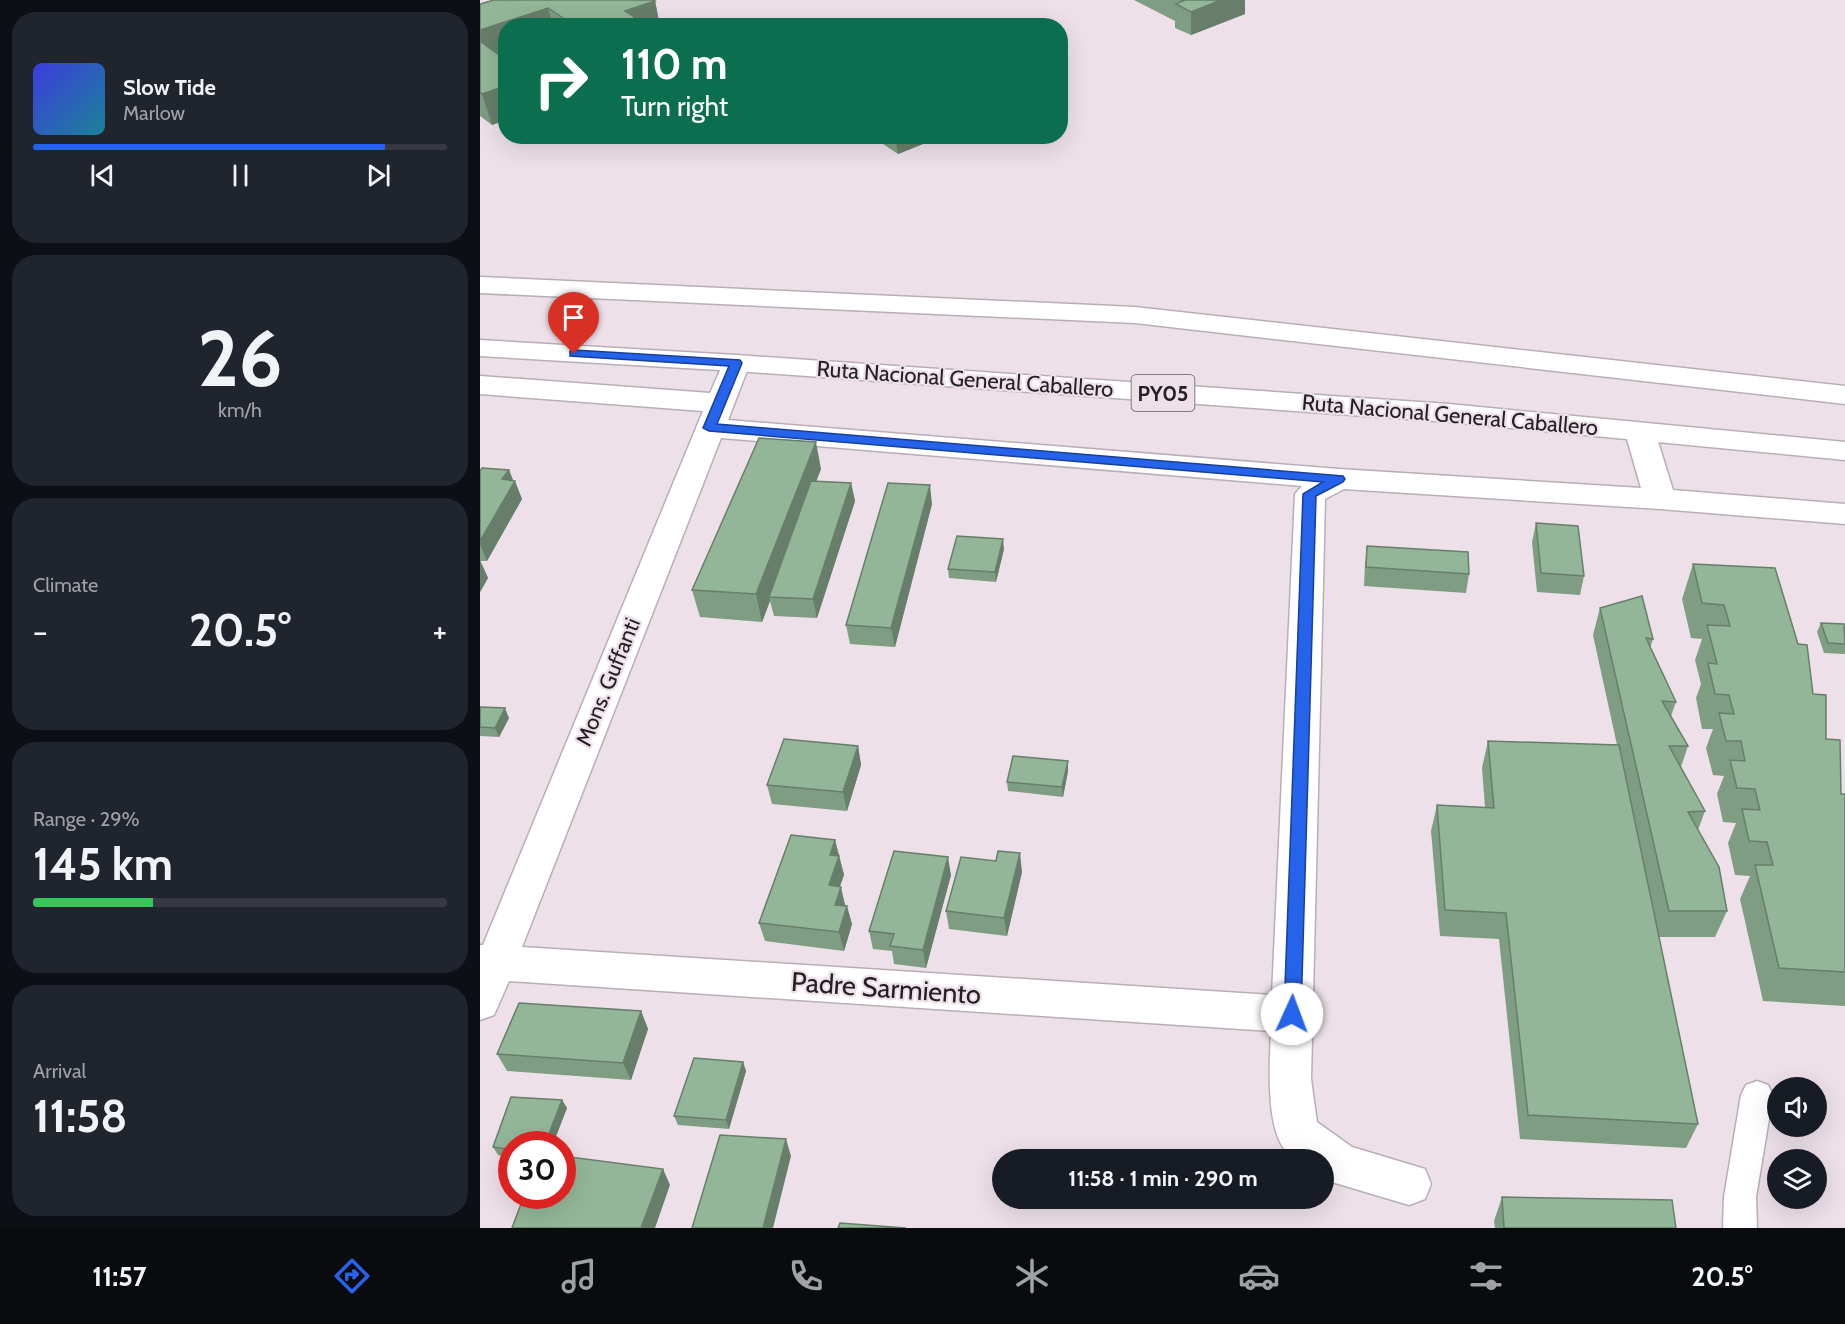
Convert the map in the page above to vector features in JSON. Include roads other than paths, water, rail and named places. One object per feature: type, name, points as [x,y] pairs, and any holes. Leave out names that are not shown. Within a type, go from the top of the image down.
[{"type":"main road","points":[[480,285],[1134,315],[1845,395]]},
{"type":"main road","name":"Ruta Nacional General Caballero","points":[[480,348],[736,363],[1449,413],[1845,451]]},
{"type":"main road","name":"Mons. Guffanti","points":[[480,1002],[488,963],[736,363]]},
{"type":"main road","points":[[480,385],[714,415],[1338,479],[1660,499],[1845,514]]},
{"type":"main road","points":[[1640,432],[1660,499]]},
{"type":"main road","points":[[1338,479],[1310,494],[1290,1079],[1297,1134],[1341,1165],[1409,1184]]},
{"type":"main road","name":"Padre Sarmiento","points":[[488,963],[1292,1014]]},
{"type":"lane","points":[[1740,1228],[1740,1197],[1757,1095]]}]
